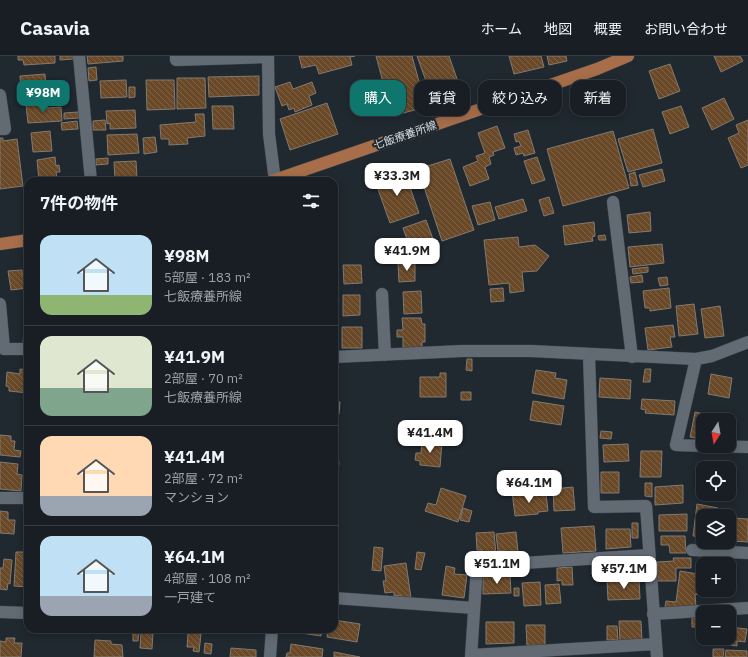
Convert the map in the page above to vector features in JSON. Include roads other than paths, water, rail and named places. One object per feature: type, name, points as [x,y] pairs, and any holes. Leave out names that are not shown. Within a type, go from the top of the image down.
[{"type":"main road","name":"七飯療養所線","points":[[286,177],[597,69],[628,56]]},
{"type":"main road","points":[[0,244],[24,241]]},
{"type":"street","points":[[79,56],[90,177]]},
{"type":"street","points":[[176,56],[176,60],[268,57],[269,134],[274,177]]},
{"type":"street","points":[[0,95],[4,129],[0,129]]},
{"type":"street","points":[[613,202],[632,357]]},
{"type":"street","points":[[382,294],[385,355]]},
{"type":"street","points":[[0,304],[4,349],[24,349]]},
{"type":"street","points":[[338,357],[531,351],[569,352],[588,355],[696,359],[712,356],[748,342]]},
{"type":"street","points":[[588,355],[594,507],[646,506],[657,657]]},
{"type":"street","points":[[696,359],[676,445],[696,446]]},
{"type":"street","points":[[736,447],[748,447]]},
{"type":"street","points":[[0,498],[24,498]]},
{"type":"street","points":[[692,550],[748,553]]},
{"type":"street","points":[[649,555],[477,566],[472,656],[656,644]]},
{"type":"street","points":[[338,598],[474,608]]},
{"type":"street","points":[[653,614],[748,608]]},
{"type":"street","points":[[0,612],[24,613]]},
{"type":"street","points":[[270,657],[272,633]]}]
